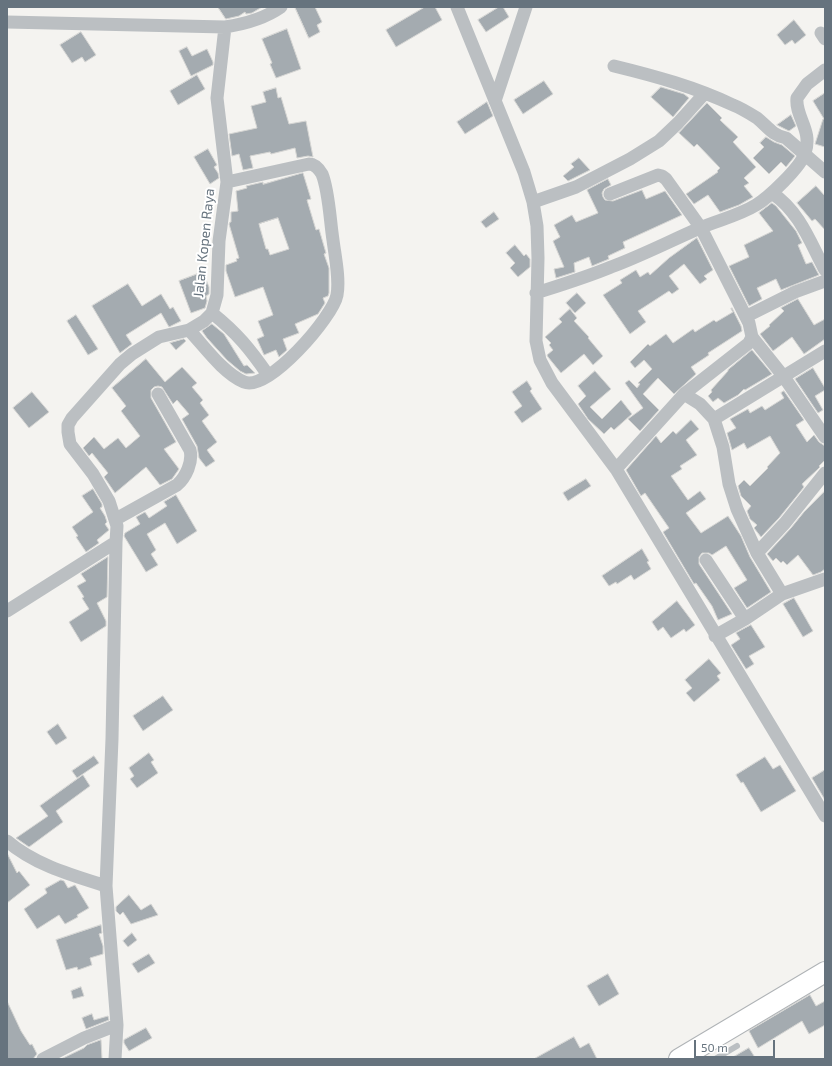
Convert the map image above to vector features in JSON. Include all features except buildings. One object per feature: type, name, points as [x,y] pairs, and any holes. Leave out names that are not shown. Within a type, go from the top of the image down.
[{"type":"main road","points":[[679,1059],[731,1039],[747,1019],[825,972]]},
{"type":"street","points":[[7,22],[225,27],[245,24],[276,11],[281,7]]},
{"type":"street","points":[[457,7],[524,172],[533,202],[537,226],[538,258],[536,341],[543,368],[616,469],[825,816]]},
{"type":"street","points":[[495,101],[526,7]]},
{"type":"street","name":"Jalan Kopen Raya","points":[[115,1059],[117,1025],[106,886],[112,739],[117,526],[109,501],[93,474],[70,444],[68,425],[72,418],[120,364],[132,354],[159,337],[189,330],[204,321],[212,313],[217,295],[219,241],[227,182],[217,98],[225,27]]},
{"type":"street","points":[[614,66],[659,77],[705,93],[744,110],[757,119],[771,132],[789,140],[825,172]]},
{"type":"street","points":[[536,293],[610,268],[762,202],[789,175],[805,155],[807,135],[799,110],[797,98],[807,84],[825,70]]},
{"type":"street","points":[[533,202],[576,187],[630,159],[659,141],[678,123],[705,93]]},
{"type":"street","points":[[189,330],[225,369],[245,382],[252,383],[285,364],[304,344],[321,322],[333,306],[337,296],[338,282],[325,186],[320,171],[315,165],[310,164],[227,182]]},
{"type":"street","points":[[610,194],[658,175],[666,179],[701,228],[747,316],[752,337],[784,376],[825,437]]},
{"type":"street","points":[[772,193],[783,201],[795,214],[825,270]]},
{"type":"street","points":[[747,316],[795,292],[825,281]]},
{"type":"street","points":[[212,313],[236,333],[254,354],[268,375]]},
{"type":"street","points":[[616,469],[684,394],[746,347],[752,337]]},
{"type":"street","points":[[714,419],[825,351]]},
{"type":"street","points":[[116,519],[177,485],[184,477],[190,462],[190,450],[158,394]]},
{"type":"street","points":[[684,394],[700,404],[714,419],[723,447],[729,484],[737,509],[757,553],[782,594]]},
{"type":"street","points":[[757,553],[785,523],[825,473]]},
{"type":"street","points":[[7,611],[116,542]]},
{"type":"street","points":[[706,560],[745,619]]},
{"type":"street","points":[[716,636],[745,619],[782,594],[825,579]]},
{"type":"street","points":[[7,840],[25,854],[44,864],[106,886]]},
{"type":"street","points":[[43,1059],[84,1038],[117,1025]]},
{"type":"lane","points":[[715,1059],[731,1039]]}]
